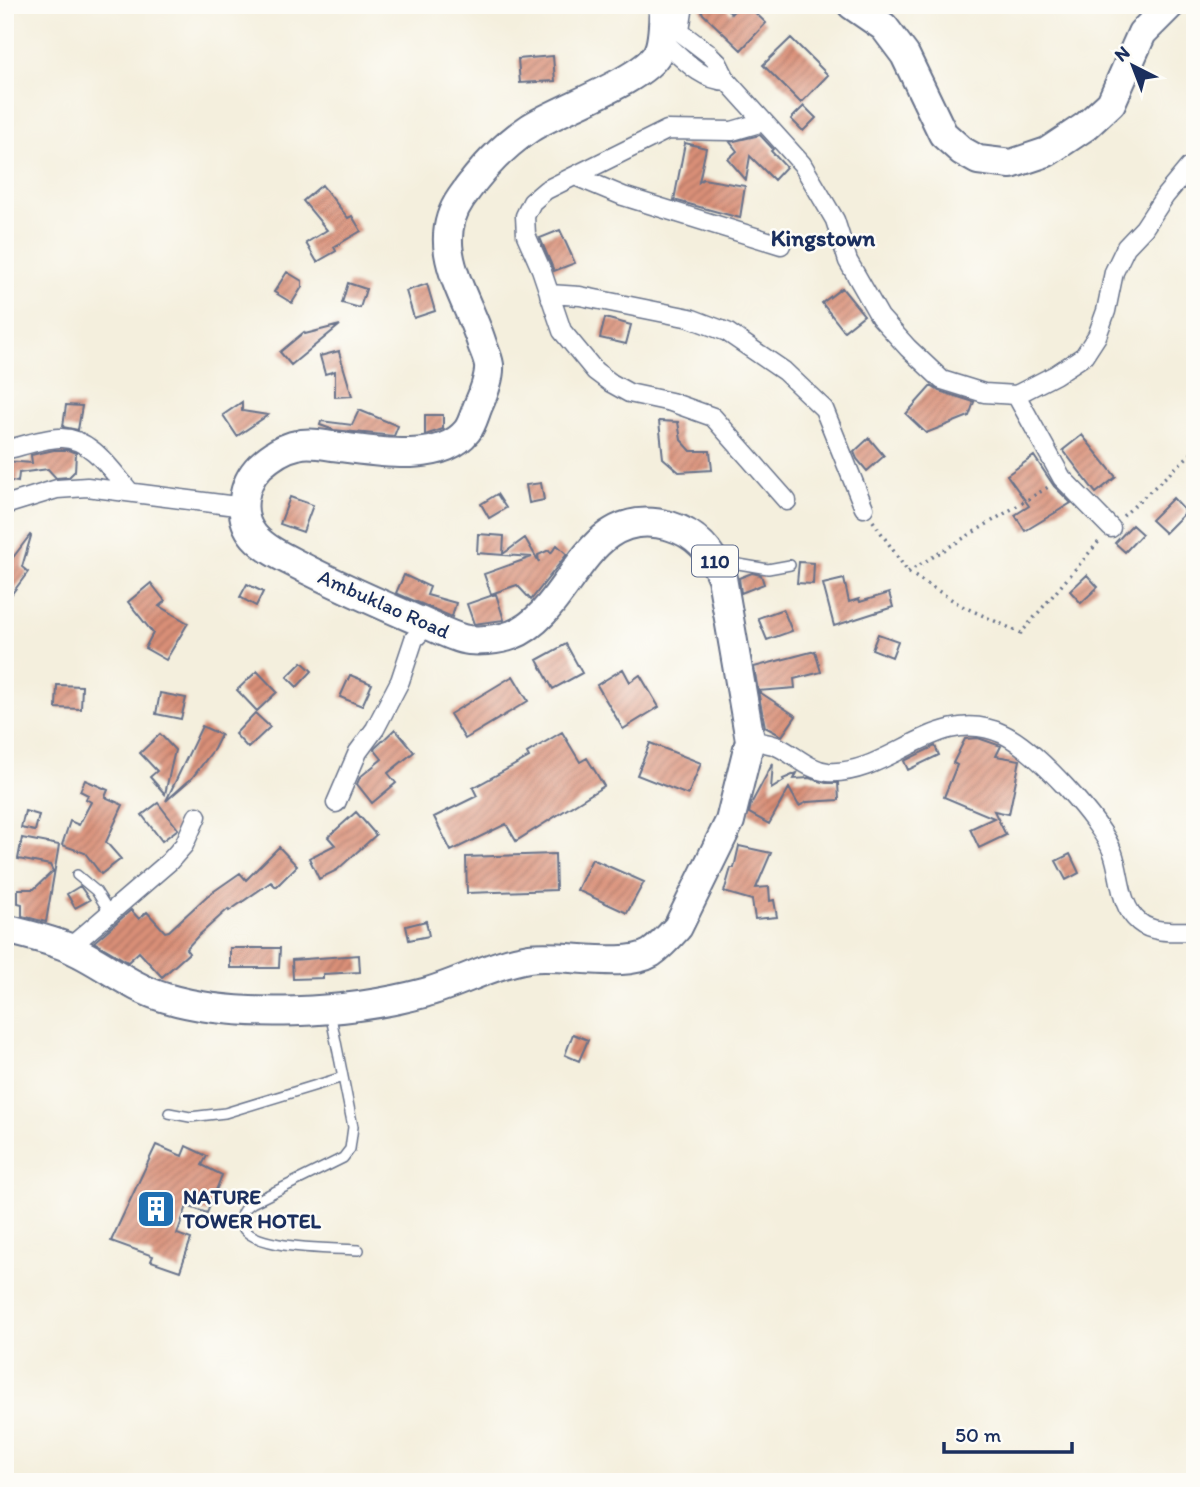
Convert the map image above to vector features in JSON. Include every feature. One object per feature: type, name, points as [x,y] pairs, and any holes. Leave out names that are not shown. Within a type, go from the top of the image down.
[{"type":"main road","points":[[852,5],[884,27],[905,55],[943,134],[962,151],[978,160],[1011,164],[1047,152],[1086,126],[1111,103],[1142,33],[1171,5]]},
{"type":"main road","points":[[244,507],[245,491],[253,473],[282,449],[300,443],[420,453],[447,447],[467,431],[481,399],[489,366],[448,256],[450,216],[461,198],[503,148],[556,113],[601,93],[646,68],[659,52],[670,20]]},
{"type":"main road","name":"Ambuklao Road","points":[[5,929],[69,948],[163,998],[234,1009],[330,1010],[425,993],[503,964],[531,958],[622,959],[648,954],[678,928],[730,821],[750,740],[722,578],[715,560],[694,536],[656,522],[636,523],[620,528],[604,537],[590,551],[536,620],[512,635],[466,640],[361,596],[271,551],[253,535],[244,507]]},
{"type":"street","points":[[670,20],[702,75],[727,81],[802,164],[835,220],[848,261],[880,317],[942,380],[984,393],[1016,395],[1084,356],[1097,336],[1114,272],[1126,247],[1144,228],[1189,167],[1195,164]]},
{"type":"street","points":[[762,122],[732,131],[667,130],[547,190],[532,202],[525,216],[526,235],[562,331],[595,371],[629,393],[671,402],[713,417],[787,502]]},
{"type":"street","points":[[575,176],[623,196],[781,245]]},
{"type":"street","points":[[549,294],[580,296],[690,318],[727,332],[784,370],[824,409],[864,508]]},
{"type":"street","points":[[1016,395],[1062,478],[1111,528]]},
{"type":"street","points":[[5,450],[59,438],[74,439],[89,447],[105,462],[130,492]]},
{"type":"street","points":[[5,505],[67,488],[87,486],[244,507]]},
{"type":"street","points":[[336,803],[358,752],[375,729],[400,681],[414,639],[429,624]]},
{"type":"street","points":[[750,740],[776,747],[808,766],[827,772],[853,769],[884,757],[922,737],[968,724],[1003,734],[1042,764],[1086,809],[1113,854],[1119,886],[1135,919],[1154,930],[1195,932]]},
{"type":"street","points":[[69,948],[169,862],[184,845],[197,816]]},
{"type":"lane","points":[[715,560],[768,569],[790,565]]},
{"type":"lane","points":[[78,875],[96,891],[110,913]]},
{"type":"lane","points":[[330,1010],[353,1127],[350,1149],[342,1158],[252,1203],[243,1209],[240,1217],[241,1225],[250,1236],[272,1244],[359,1250]]},
{"type":"lane","points":[[169,1113],[190,1117],[225,1112],[342,1077]]},
{"type":"path","points":[[864,508],[908,572],[962,606],[1021,633],[1111,528],[1195,450]]},
{"type":"path","points":[[908,572],[1062,478]]},
{"type":"building","points":[[699,5],[724,5],[731,14],[739,5],[747,5],[766,23],[741,50],[703,14]]},
{"type":"building","points":[[791,38],[828,75],[801,103],[763,65]]},
{"type":"building","points":[[553,56],[555,81],[520,83],[518,59]]},
{"type":"building","points":[[804,106],[816,118],[803,131],[791,119]]},
{"type":"building","points":[[760,135],[786,167],[774,180],[750,156],[746,180],[728,159],[737,151],[730,142]]},
{"type":"building","points":[[685,143],[706,148],[699,182],[703,179],[745,186],[740,218],[674,200]]},
{"type":"building","points":[[322,185],[348,218],[352,216],[361,231],[334,247],[336,251],[317,262],[306,243],[327,230],[303,201]]},
{"type":"building","points":[[560,230],[575,263],[554,271],[540,238]]},
{"type":"building","points":[[287,272],[302,281],[302,287],[292,303],[274,292]]},
{"type":"building","points":[[348,283],[366,289],[360,308],[342,303]]},
{"type":"building","points":[[427,284],[435,311],[414,318],[406,291]]},
{"type":"building","points":[[842,288],[864,315],[844,331],[822,303]]},
{"type":"building","points":[[605,318],[631,325],[626,344],[600,338]]},
{"type":"building","points":[[340,325],[291,365],[280,352],[304,332],[305,334]]},
{"type":"building","points":[[339,351],[352,396],[335,397],[335,371],[325,374],[320,356]]},
{"type":"building","points":[[931,386],[974,402],[969,416],[926,433],[906,414]]},
{"type":"building","points":[[242,402],[242,411],[268,415],[237,436],[223,415]]},
{"type":"building","points":[[66,405],[82,406],[78,430],[63,427]]},
{"type":"building","points":[[359,410],[398,426],[394,436],[334,430],[320,425],[321,421],[352,425]]},
{"type":"building","points":[[425,415],[443,415],[443,429],[425,435]]},
{"type":"building","points":[[659,421],[678,422],[681,440],[691,451],[710,451],[712,470],[679,472],[663,458]]},
{"type":"building","points":[[1082,435],[1116,477],[1096,493],[1063,450]]},
{"type":"building","points":[[869,438],[884,456],[867,471],[854,452]]},
{"type":"building","points":[[54,450],[76,453],[75,471],[69,477],[56,478],[48,469],[19,473],[18,482],[5,480],[5,461],[32,463],[31,455]]},
{"type":"building","points":[[1034,456],[1054,486],[1071,503],[1025,531],[1015,515],[1029,506],[1007,475]]},
{"type":"building","points":[[541,483],[544,500],[529,503],[526,485]]},
{"type":"building","points":[[497,494],[506,508],[489,518],[481,504]]},
{"type":"building","points":[[290,497],[313,505],[303,532],[280,524]]},
{"type":"building","points":[[1173,498],[1186,512],[1165,533],[1151,520]]},
{"type":"building","points":[[1132,525],[1142,534],[1125,552],[1115,543]]},
{"type":"building","points":[[478,534],[504,536],[503,554],[525,538],[539,562],[538,555],[549,550],[551,553],[557,545],[567,554],[531,600],[517,585],[491,594],[484,574],[532,557],[477,553]]},
{"type":"building","points":[[30,535],[22,567],[28,572],[5,603],[5,568]]},
{"type":"building","points":[[799,562],[814,563],[813,584],[797,583]]},
{"type":"building","points":[[752,573],[761,575],[764,584],[741,593],[739,578]]},
{"type":"building","points":[[404,575],[430,587],[427,595],[456,603],[452,617],[396,593]]},
{"type":"building","points":[[1087,575],[1098,587],[1081,603],[1070,591]]},
{"type":"building","points":[[844,579],[849,602],[859,599],[860,602],[889,593],[893,607],[834,626],[823,584]]},
{"type":"building","points":[[151,583],[165,601],[159,606],[188,623],[166,660],[145,648],[153,633],[128,602]]},
{"type":"building","points":[[247,584],[263,592],[256,606],[240,597]]},
{"type":"building","points":[[496,594],[504,620],[474,624],[467,604]]},
{"type":"building","points":[[783,609],[792,631],[767,640],[758,618]]},
{"type":"building","points":[[878,634],[898,641],[892,657],[872,649]]},
{"type":"building","points":[[566,644],[582,673],[553,689],[537,660]]},
{"type":"building","points":[[815,651],[821,672],[794,679],[795,688],[758,691],[754,667]]},
{"type":"building","points":[[302,662],[312,671],[297,687],[287,677]]},
{"type":"building","points":[[623,669],[630,682],[640,675],[659,707],[623,729],[597,685]]},
{"type":"building","points":[[257,671],[277,692],[257,711],[237,690]]},
{"type":"building","points":[[350,675],[372,684],[362,706],[340,697]]},
{"type":"building","points":[[513,676],[528,701],[465,739],[450,714]]},
{"type":"building","points":[[57,685],[82,686],[81,709],[56,708]]},
{"type":"building","points":[[758,691],[796,716],[782,736],[765,727]]},
{"type":"building","points":[[160,693],[186,698],[181,719],[156,714]]},
{"type":"building","points":[[255,713],[270,727],[248,748],[235,734]]},
{"type":"building","points":[[202,726],[221,735],[192,778],[166,801]]},
{"type":"building","points":[[395,729],[414,752],[388,773],[396,783],[372,803],[357,784],[360,777],[382,759],[374,749]]},
{"type":"building","points":[[562,732],[580,762],[587,758],[604,786],[516,841],[506,824],[451,851],[434,817],[477,796],[473,788],[529,757],[527,753]]},
{"type":"building","points":[[160,734],[175,750],[165,794],[150,777],[157,771],[140,753]]},
{"type":"building","points":[[978,738],[1001,746],[996,756],[1020,760],[1009,814],[994,811],[1006,835],[979,848],[970,829],[994,818],[944,797],[957,765],[953,763],[965,739]]},
{"type":"building","points":[[650,743],[701,763],[688,795],[637,775]]},
{"type":"building","points":[[935,746],[939,755],[908,770],[904,761]]},
{"type":"building","points":[[773,763],[771,789],[784,781],[783,779],[797,773],[794,779],[809,778],[838,783],[839,800],[807,802],[799,806],[789,788],[769,824],[749,813]]},
{"type":"building","points":[[85,780],[108,790],[105,797],[123,805],[106,842],[121,859],[101,874],[85,853],[62,845],[70,821],[79,825],[91,802],[86,799],[88,795],[80,791]]},
{"type":"building","points":[[158,803],[178,829],[162,841],[142,815]]},
{"type":"building","points":[[25,811],[39,815],[35,831],[21,828]]},
{"type":"building","points":[[356,812],[376,835],[337,870],[319,879],[309,858],[335,845],[328,837]]},
{"type":"building","points":[[22,838],[59,845],[46,922],[22,916],[22,904],[18,903],[18,889],[34,889],[53,871],[50,865],[18,859]]},
{"type":"building","points":[[739,846],[771,853],[756,888],[769,887],[770,901],[774,900],[777,917],[755,919],[752,900],[724,892]]},
{"type":"building","points":[[279,847],[297,866],[276,887],[271,882],[229,911],[228,909],[197,937],[186,949],[189,953],[162,977],[139,952],[128,962],[94,942],[131,910],[139,919],[147,912],[165,932],[169,931],[207,896],[240,873],[246,880]]},
{"type":"building","points":[[555,854],[556,890],[467,893],[466,857]]},
{"type":"building","points":[[1070,854],[1079,873],[1066,880],[1056,861]]},
{"type":"building","points":[[592,859],[644,882],[627,913],[577,890]]},
{"type":"building","points":[[80,886],[90,900],[75,908],[67,894]]},
{"type":"building","points":[[426,921],[429,936],[409,940],[406,926]]},
{"type":"building","points":[[230,948],[280,948],[279,968],[230,968]]},
{"type":"building","points":[[359,955],[360,972],[323,974],[323,978],[293,979],[292,960]]},
{"type":"building","points":[[573,1034],[588,1040],[579,1061],[565,1055]]},
{"type":"building","name":"NATURE TOWER HOTEL","points":[[156,1145],[182,1156],[186,1146],[207,1156],[202,1165],[222,1175],[207,1213],[187,1206],[177,1234],[191,1239],[180,1271],[151,1261],[153,1256],[111,1241]]},
{"type":"place","name":"NATURE TOWER HOTEL","points":[[156,1209]]},
{"type":"district","name":"Kingstown","points":[[823,238]]}]
